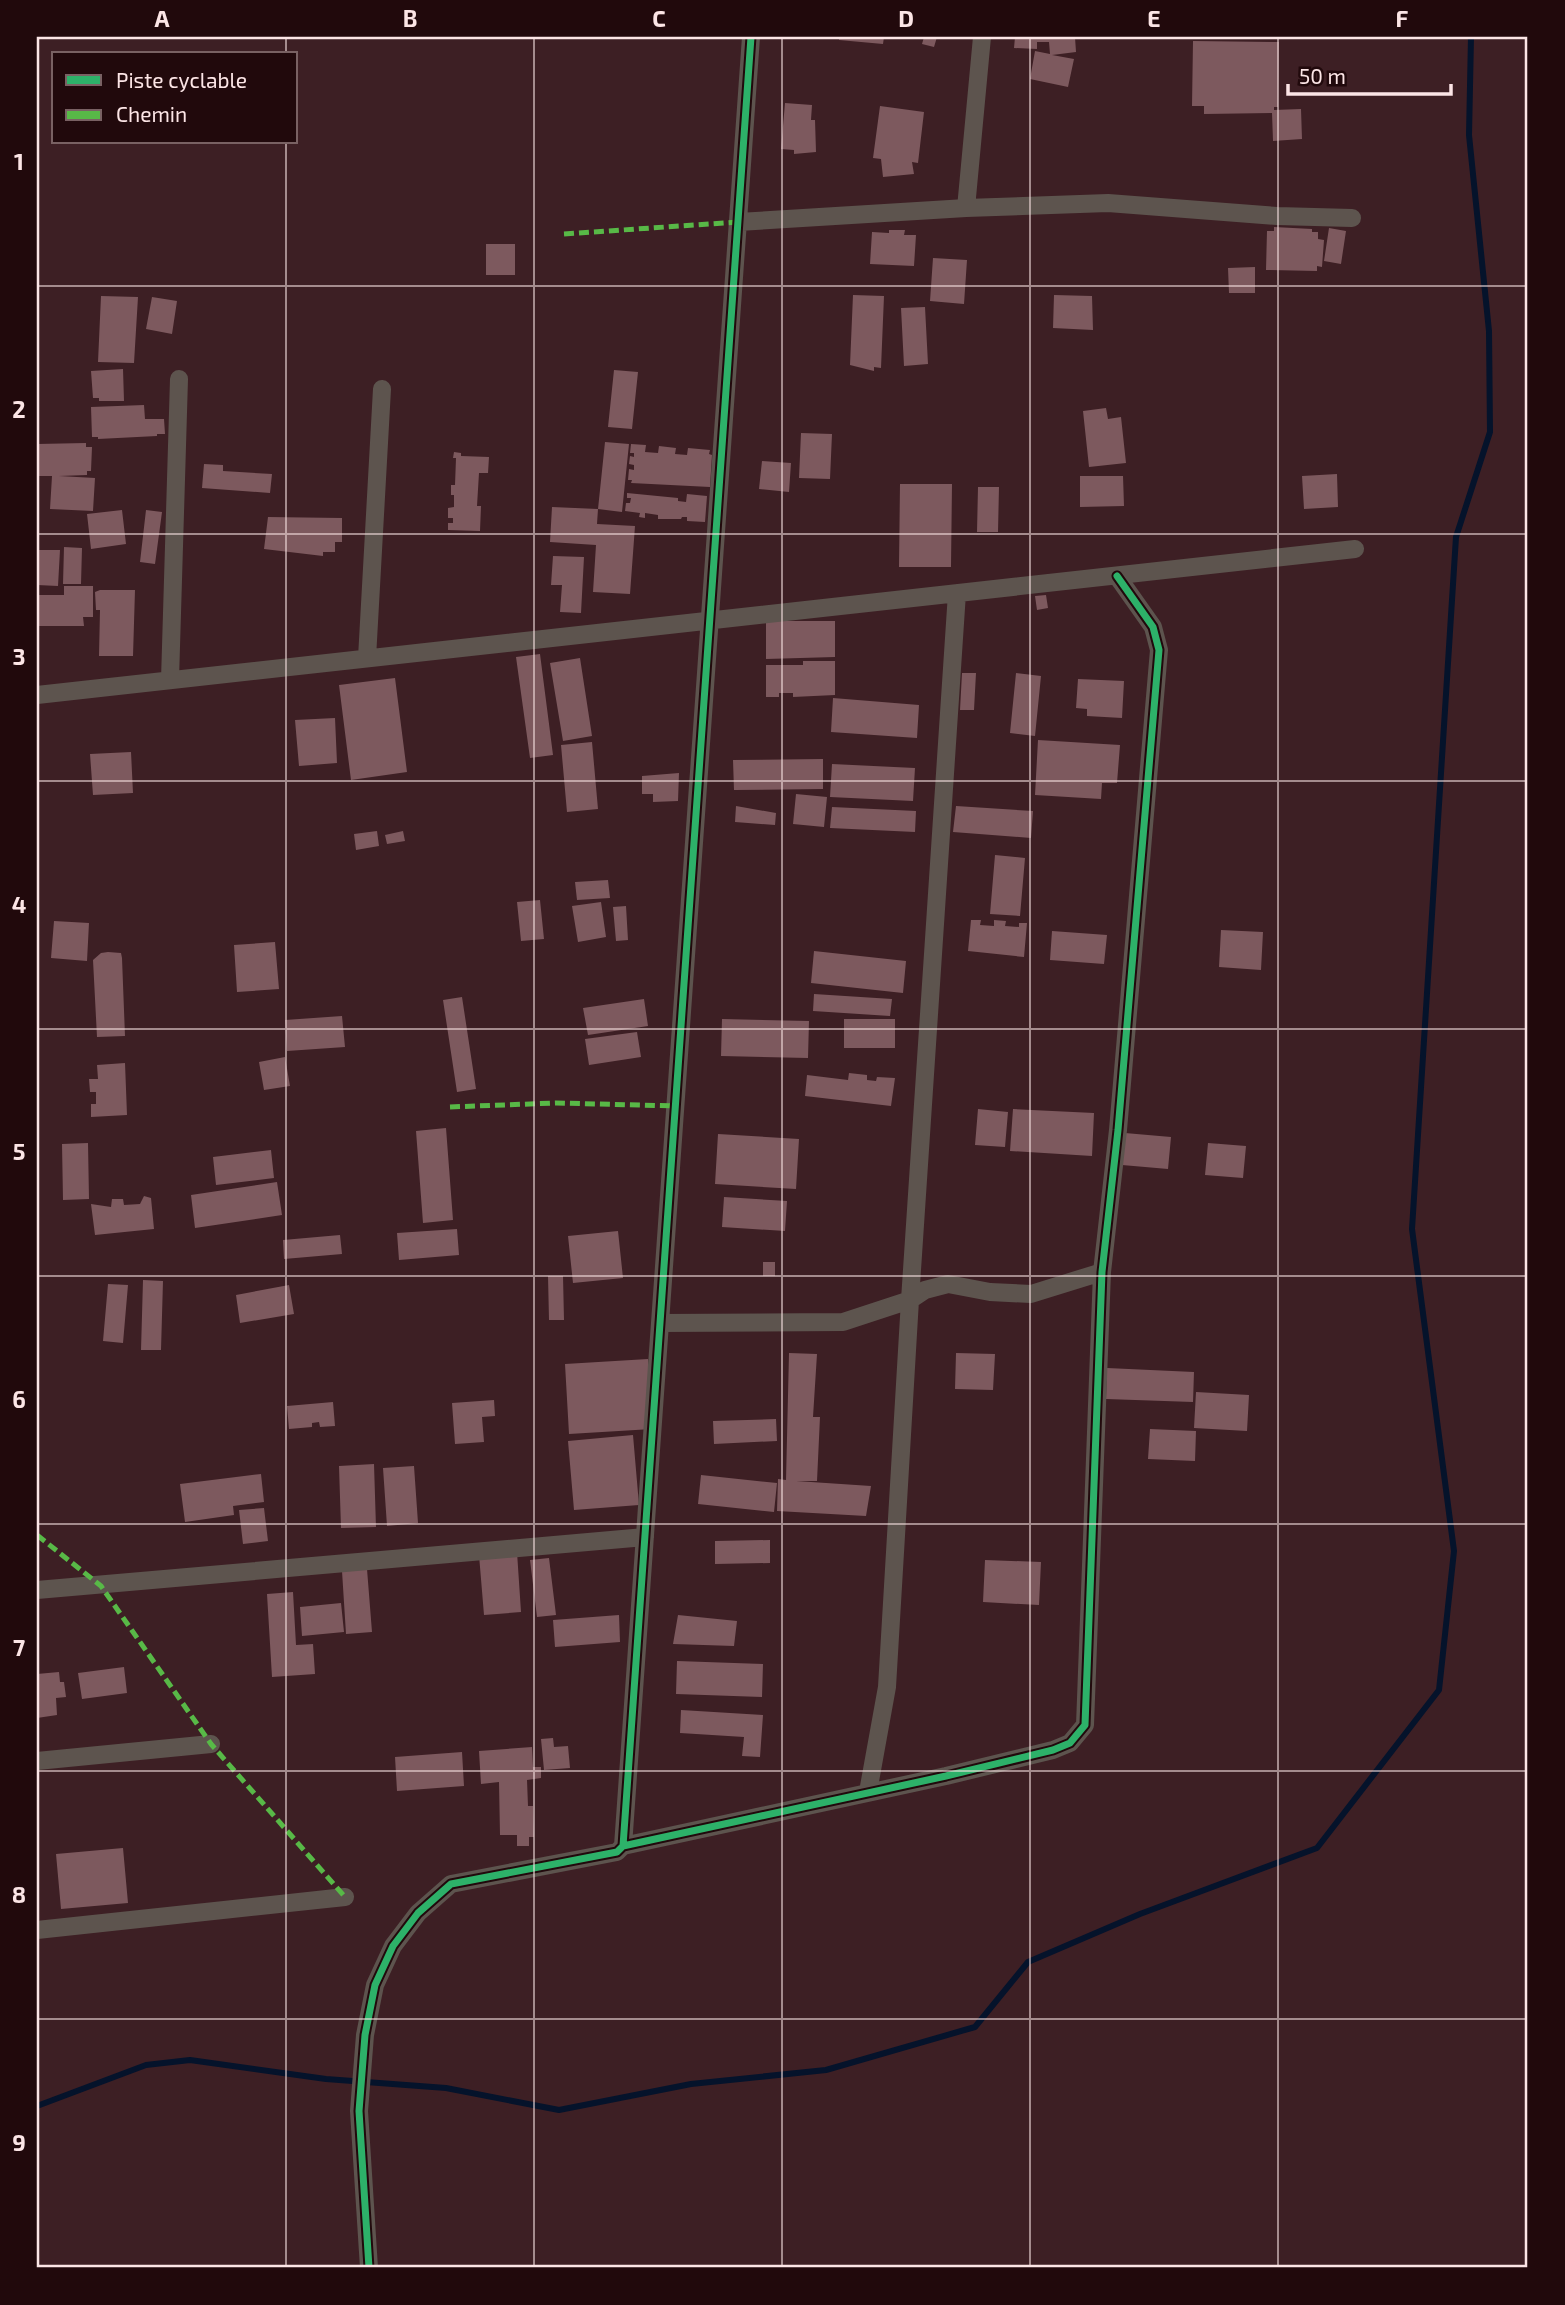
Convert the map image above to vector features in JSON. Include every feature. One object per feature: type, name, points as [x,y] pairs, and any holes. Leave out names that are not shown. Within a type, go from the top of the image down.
[{"type":"street","points":[[623,1846],[751,37]]},
{"type":"street","points":[[966,208],[982,37]]},
{"type":"street","points":[[738,222],[966,208],[1108,203],[1277,216],[1352,218]]},
{"type":"street","points":[[170,680],[179,379]]},
{"type":"street","points":[[367,658],[382,389]]},
{"type":"street","points":[[37,695],[1355,549]]},
{"type":"street","points":[[369,2268],[359,2111],[365,2035],[375,1985],[393,1946],[418,1913],[451,1884],[617,1852],[623,1846],[1053,1750],[1070,1743],[1085,1725],[1102,1272],[1118,1130],[1158,650],[1153,627],[1116,576]]},
{"type":"street","points":[[868,1792],[887,1687],[957,593]]},
{"type":"street","points":[[660,1323],[843,1322],[910,1300],[925,1290],[948,1284],[990,1292],[1031,1294],[1102,1272]]},
{"type":"street","points":[[37,1590],[645,1537]]},
{"type":"street","points":[[37,1761],[211,1744]]},
{"type":"street","points":[[37,1930],[345,1897]]},
{"type":"building","points":[[839,37],[884,37],[883,44],[839,40]]},
{"type":"building","points":[[924,37],[937,37],[934,47],[922,44]]},
{"type":"building","points":[[1015,37],[1075,37],[1076,52],[1052,55],[1074,59],[1068,87],[1030,79],[1035,51],[1050,54],[1049,42],[1037,42],[1037,49],[1014,48]]},
{"type":"building","points":[[1193,41],[1279,42],[1278,107],[1274,107],[1274,110],[1301,109],[1302,139],[1273,141],[1272,113],[1204,114],[1204,106],[1192,106]]},
{"type":"building","points":[[785,103],[812,105],[811,120],[815,120],[816,152],[794,154],[794,150],[781,149]]},
{"type":"building","points":[[880,106],[924,112],[918,163],[912,162],[914,174],[883,177],[881,159],[873,158]]},
{"type":"building","points":[[1274,227],[1312,229],[1312,232],[1318,232],[1318,239],[1324,240],[1322,267],[1317,266],[1317,271],[1266,270],[1267,231],[1274,231]]},
{"type":"building","points":[[1329,228],[1346,231],[1341,264],[1324,261]]},
{"type":"building","points":[[889,230],[905,230],[904,235],[916,235],[914,266],[870,264],[872,232],[889,233]]},
{"type":"building","points":[[486,244],[515,244],[515,275],[486,275]]},
{"type":"building","points":[[933,258],[967,260],[964,304],[930,301]]},
{"type":"building","points":[[1255,267],[1255,293],[1229,293],[1228,268]]},
{"type":"building","points":[[853,295],[884,296],[881,368],[874,367],[874,371],[850,365]]},
{"type":"building","points":[[1054,295],[1092,296],[1093,330],[1053,328]]},
{"type":"building","points":[[101,296],[138,297],[134,363],[98,362]]},
{"type":"building","points":[[152,297],[177,301],[172,334],[146,329]]},
{"type":"building","points":[[925,307],[928,364],[904,366],[901,308]]},
{"type":"building","points":[[123,369],[124,401],[99,401],[99,398],[93,398],[91,371]]},
{"type":"building","points":[[614,370],[638,372],[632,429],[608,427]]},
{"type":"building","points":[[144,405],[145,419],[164,419],[165,434],[98,439],[92,437],[91,407]]},
{"type":"building","points":[[1106,408],[1108,419],[1121,417],[1126,463],[1089,467],[1083,411]]},
{"type":"building","points":[[801,433],[832,434],[830,479],[799,478]]},
{"type":"building","points":[[605,442],[629,444],[622,512],[598,509]]},
{"type":"building","points":[[86,443],[86,447],[92,447],[91,471],[87,471],[87,475],[59,476],[95,478],[93,511],[50,509],[52,476],[37,476],[37,444]]},
{"type":"building","points":[[631,444],[646,445],[645,452],[658,453],[659,446],[676,448],[675,454],[687,455],[688,448],[710,450],[710,487],[631,483],[632,480],[628,480],[629,469],[634,470],[634,465],[629,464],[630,456],[634,457],[634,453],[630,453]]},
{"type":"building","points":[[454,452],[461,453],[461,456],[489,457],[488,473],[479,473],[477,506],[481,506],[480,531],[448,530],[448,523],[453,523],[453,518],[448,518],[448,508],[454,507],[451,485],[455,485]]},
{"type":"building","points":[[762,461],[791,463],[789,492],[759,489]]},
{"type":"building","points":[[204,464],[223,465],[223,471],[272,474],[270,493],[202,488]]},
{"type":"building","points":[[1337,474],[1338,507],[1304,509],[1302,476]]},
{"type":"building","points":[[1080,476],[1123,476],[1124,506],[1080,507]]},
{"type":"building","points":[[900,484],[952,484],[951,567],[899,567]]},
{"type":"building","points":[[978,487],[999,487],[998,532],[977,532]]},
{"type":"building","points":[[627,493],[678,498],[678,501],[686,502],[687,494],[707,496],[705,522],[687,521],[687,517],[658,519],[658,515],[645,513],[645,518],[639,517],[640,513],[625,511],[626,503],[630,503],[631,498],[627,498]]},
{"type":"building","points":[[552,507],[598,509],[597,524],[635,526],[630,594],[593,592],[596,545],[550,542]]},
{"type":"building","points":[[122,510],[126,544],[91,549],[87,514]]},
{"type":"building","points":[[146,510],[162,512],[155,564],[140,562]]},
{"type":"building","points":[[268,517],[342,518],[342,542],[335,542],[335,552],[323,552],[323,556],[264,549]]},
{"type":"building","points":[[64,547],[82,548],[81,584],[63,584]]},
{"type":"building","points":[[38,550],[60,550],[58,586],[37,585]]},
{"type":"building","points":[[553,556],[584,557],[581,613],[560,612],[562,585],[551,585]]},
{"type":"building","points":[[64,586],[93,586],[93,617],[83,617],[84,626],[37,626],[37,595],[64,595]]},
{"type":"building","points":[[135,590],[133,656],[99,656],[100,610],[96,610],[95,592]]},
{"type":"building","points":[[1046,595],[1048,608],[1037,610],[1035,596]]},
{"type":"building","points":[[766,621],[835,621],[835,657],[766,659]]},
{"type":"building","points":[[540,654],[553,755],[530,758],[516,657]]},
{"type":"building","points":[[580,658],[592,736],[563,741],[550,663]]},
{"type":"building","points":[[803,661],[835,661],[835,695],[793,697],[793,693],[779,693],[779,697],[766,697],[766,665],[803,665]]},
{"type":"building","points":[[962,673],[976,673],[974,710],[960,710]]},
{"type":"building","points":[[1016,673],[1041,676],[1035,736],[1010,733]]},
{"type":"building","points":[[395,678],[407,772],[351,780],[339,685]]},
{"type":"building","points":[[1078,679],[1124,681],[1122,718],[1087,716],[1087,709],[1076,708]]},
{"type":"building","points":[[833,698],[919,705],[917,738],[831,732]]},
{"type":"building","points":[[335,718],[337,763],[299,766],[295,720]]},
{"type":"building","points":[[1038,740],[1120,745],[1117,783],[1102,783],[1101,799],[1035,795]]},
{"type":"building","points":[[592,742],[598,809],[567,812],[561,745]]},
{"type":"building","points":[[131,752],[133,793],[93,795],[90,754]]},
{"type":"building","points":[[823,759],[823,789],[734,790],[733,760]]},
{"type":"building","points":[[832,764],[915,768],[913,801],[830,797]]},
{"type":"building","points":[[679,773],[678,801],[653,802],[653,794],[642,794],[642,776]]},
{"type":"building","points":[[796,794],[827,797],[824,827],[793,824]]},
{"type":"building","points":[[736,806],[776,813],[775,825],[735,822]]},
{"type":"building","points":[[956,806],[1033,811],[1031,838],[953,832]]},
{"type":"building","points":[[832,807],[916,811],[915,832],[830,828]]},
{"type":"building","points":[[377,831],[379,846],[356,850],[354,834]]},
{"type":"building","points":[[403,831],[405,841],[387,844],[385,835]]},
{"type":"building","points":[[995,855],[1025,858],[1020,916],[990,914]]},
{"type":"building","points":[[608,880],[610,898],[577,900],[575,882]]},
{"type":"building","points":[[540,900],[544,939],[521,941],[517,902]]},
{"type":"building","points":[[601,902],[606,937],[578,942],[572,906]]},
{"type":"building","points":[[626,906],[628,940],[616,941],[613,907]]},
{"type":"building","points":[[971,920],[981,920],[980,925],[994,926],[994,920],[1006,921],[1005,926],[1019,927],[1019,923],[1027,923],[1024,957],[968,951]]},
{"type":"building","points":[[54,921],[89,923],[87,961],[51,958]]},
{"type":"building","points":[[1221,930],[1263,932],[1261,970],[1219,967]]},
{"type":"building","points":[[1052,931],[1107,935],[1104,964],[1050,960]]},
{"type":"building","points":[[275,942],[279,989],[237,992],[234,945]]},
{"type":"building","points":[[814,951],[906,961],[903,993],[811,983]]},
{"type":"building","points":[[101,953],[121,953],[125,1036],[97,1037],[93,960]]},
{"type":"building","points":[[814,994],[892,999],[890,1016],[813,1011]]},
{"type":"building","points":[[462,997],[476,1089],[457,1092],[443,1000]]},
{"type":"building","points":[[644,999],[648,1026],[588,1035],[583,1008]]},
{"type":"building","points":[[342,1016],[345,1047],[287,1051],[285,1020]]},
{"type":"building","points":[[722,1019],[809,1021],[808,1058],[721,1056]]},
{"type":"building","points":[[844,1019],[895,1019],[895,1048],[844,1048]]},
{"type":"building","points":[[637,1032],[641,1057],[589,1065],[585,1039]]},
{"type":"building","points":[[285,1057],[290,1086],[264,1090],[259,1062]]},
{"type":"building","points":[[125,1063],[127,1115],[91,1117],[91,1104],[96,1104],[96,1092],[90,1092],[89,1079],[98,1079],[97,1065]]},
{"type":"building","points":[[849,1073],[867,1075],[867,1080],[876,1081],[877,1077],[895,1078],[891,1106],[805,1096],[807,1075],[848,1080]]},
{"type":"building","points":[[978,1109],[1008,1112],[1005,1147],[975,1145]]},
{"type":"building","points":[[1013,1109],[1094,1113],[1092,1156],[1010,1151]]},
{"type":"building","points":[[446,1128],[453,1220],[423,1223],[416,1131]]},
{"type":"building","points":[[1125,1133],[1171,1137],[1168,1169],[1122,1165]]},
{"type":"building","points":[[718,1134],[799,1139],[796,1189],[715,1184]]},
{"type":"building","points":[[88,1143],[89,1199],[63,1200],[62,1144]]},
{"type":"building","points":[[1208,1143],[1246,1146],[1243,1178],[1205,1175]]},
{"type":"building","points":[[271,1150],[274,1178],[216,1185],[213,1157]]},
{"type":"building","points":[[277,1182],[282,1215],[195,1228],[191,1195]]},
{"type":"building","points":[[144,1196],[151,1198],[154,1229],[95,1235],[91,1204],[111,1207],[112,1199],[123,1199],[124,1205],[140,1204]]},
{"type":"building","points":[[724,1197],[787,1201],[785,1231],[722,1227]]},
{"type":"building","points":[[457,1229],[459,1255],[399,1260],[397,1233]]},
{"type":"building","points":[[618,1231],[623,1278],[573,1283],[568,1236]]},
{"type":"building","points":[[340,1235],[342,1254],[284,1259],[283,1240]]},
{"type":"building","points":[[763,1262],[775,1262],[775,1276],[763,1276]]},
{"type":"building","points":[[548,1276],[563,1276],[564,1320],[549,1320]]},
{"type":"building","points":[[143,1280],[163,1281],[161,1350],[141,1350]]},
{"type":"building","points":[[108,1284],[128,1285],[123,1343],[103,1341]]},
{"type":"building","points":[[289,1285],[294,1314],[240,1323],[236,1295]]},
{"type":"building","points":[[789,1353],[817,1354],[813,1417],[820,1417],[817,1481],[796,1481],[871,1486],[866,1516],[777,1511],[778,1479],[786,1480]]},
{"type":"building","points":[[956,1353],[995,1354],[993,1390],[955,1389]]},
{"type":"building","points":[[648,1359],[652,1429],[569,1434],[565,1364]]},
{"type":"building","points":[[1107,1368],[1194,1372],[1193,1402],[1106,1399]]},
{"type":"building","points":[[1196,1392],[1249,1395],[1247,1431],[1194,1428]]},
{"type":"building","points":[[494,1400],[495,1416],[482,1417],[484,1442],[455,1444],[452,1403]]},
{"type":"building","points":[[333,1402],[335,1426],[320,1427],[319,1422],[312,1423],[312,1427],[289,1429],[287,1406]]},
{"type":"building","points":[[776,1419],[777,1441],[714,1444],[713,1421]]},
{"type":"building","points":[[1150,1429],[1196,1431],[1195,1461],[1148,1459]]},
{"type":"building","points":[[633,1435],[639,1505],[574,1510],[568,1441]]},
{"type":"building","points":[[374,1464],[376,1527],[341,1528],[339,1466]]},
{"type":"building","points":[[414,1466],[418,1523],[387,1526],[383,1468]]},
{"type":"building","points":[[261,1474],[264,1502],[233,1506],[234,1515],[185,1522],[180,1484]]},
{"type":"building","points":[[701,1475],[777,1483],[774,1512],[698,1504]]},
{"type":"building","points":[[264,1508],[268,1541],[243,1544],[239,1510]]},
{"type":"building","points":[[770,1540],[770,1563],[715,1564],[715,1541]]},
{"type":"building","points":[[517,1552],[521,1612],[484,1615],[479,1555]]},
{"type":"building","points":[[549,1558],[556,1615],[537,1617],[530,1560]]},
{"type":"building","points":[[985,1560],[1041,1562],[1039,1605],[983,1602]]},
{"type":"building","points":[[367,1569],[372,1632],[346,1634],[342,1571]]},
{"type":"building","points":[[293,1592],[296,1645],[313,1644],[315,1674],[272,1677],[267,1594]]},
{"type":"building","points":[[341,1603],[344,1632],[302,1636],[300,1607]]},
{"type":"building","points":[[619,1615],[620,1642],[555,1647],[553,1620]]},
{"type":"building","points":[[678,1615],[737,1621],[734,1646],[673,1644]]},
{"type":"building","points":[[677,1661],[763,1664],[762,1697],[676,1694]]},
{"type":"building","points":[[124,1667],[127,1693],[82,1699],[78,1673]]},
{"type":"building","points":[[59,1672],[60,1682],[64,1682],[66,1697],[56,1698],[57,1715],[37,1718],[37,1674]]},
{"type":"building","points":[[681,1710],[763,1715],[760,1757],[742,1756],[744,1737],[680,1733]]},
{"type":"building","points":[[553,1738],[554,1747],[568,1746],[570,1768],[544,1770],[541,1739]]},
{"type":"building","points":[[532,1747],[533,1767],[541,1767],[541,1778],[527,1780],[528,1806],[533,1806],[534,1837],[529,1837],[529,1846],[517,1846],[517,1835],[500,1835],[499,1782],[481,1784],[479,1751]]},
{"type":"building","points":[[462,1752],[464,1786],[397,1791],[395,1757]]},
{"type":"building","points":[[123,1848],[128,1903],[61,1909],[56,1854]]},
{"type":"waterway","points":[[37,2106],[146,2065],[190,2060],[326,2079],[446,2088],[559,2110],[691,2084],[826,2070],[975,2027],[1028,1962],[1140,1914],[1317,1848],[1439,1690],[1454,1551],[1412,1229],[1456,537],[1490,432],[1489,331],[1469,135],[1471,37]]},
{"type":"marked path","points":[[564,234],[738,222]]},
{"type":"marked path","points":[[450,1107],[556,1103],[675,1106]]},
{"type":"marked path","points":[[37,1535],[101,1586],[211,1744],[345,1897]]},
{"type":"cycle path","points":[[623,1846],[751,37]]},
{"type":"cycle path","points":[[369,2268],[359,2111],[365,2035],[375,1985],[393,1946],[418,1913],[451,1884],[617,1852],[623,1846],[1053,1750],[1070,1743],[1085,1725],[1102,1272],[1118,1130],[1159,650],[1153,627],[1117,576]]}]
